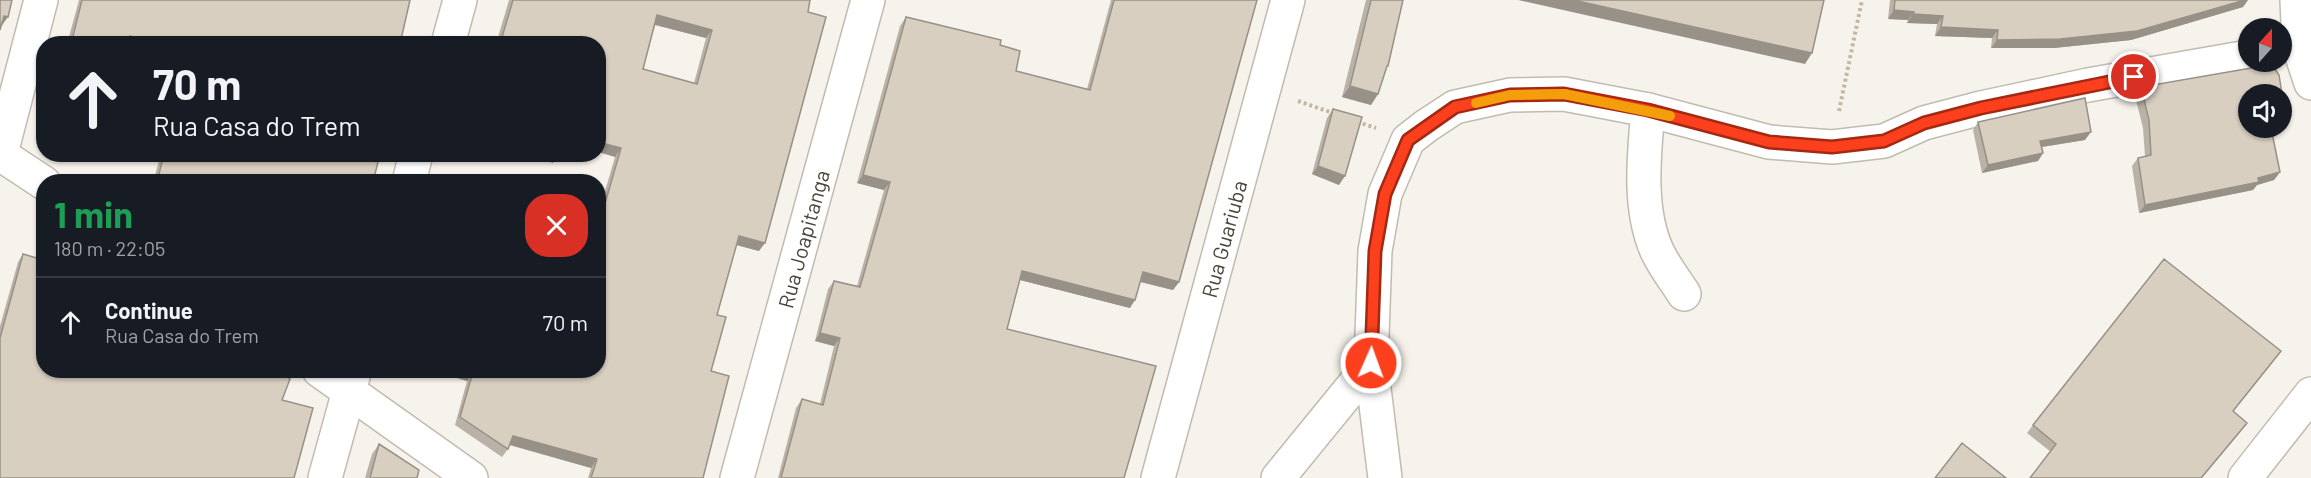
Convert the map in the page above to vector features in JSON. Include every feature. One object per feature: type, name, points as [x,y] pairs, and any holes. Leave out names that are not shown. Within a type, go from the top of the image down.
[{"type":"street","points":[[36,178],[0,155],[41,0]]},
{"type":"street","points":[[450,36],[460,0]]},
{"type":"street","name":"Rua Joapitanga","points":[[737,478],[868,0]]},
{"type":"street","name":"Rua Guariuba","points":[[1158,478],[1288,0]]},
{"type":"street","points":[[2292,35],[2297,0]]},
{"type":"street","points":[[2292,52],[2311,84]]},
{"type":"street","points":[[1385,478],[1371,363],[1375,251],[1385,194],[1408,140],[1455,107],[1510,95],[1564,94],[1648,110],[1769,142],[1832,147],[1884,141],[1924,123],[1981,108],[2088,85],[2238,59]]},
{"type":"street","points":[[1648,110],[1643,159],[1646,209],[1657,250],[1684,294]]},
{"type":"street","points":[[1278,478],[1371,363]]},
{"type":"street","points":[[325,478],[352,381],[471,478]]},
{"type":"street","points":[[2246,478],[2311,394]]},
{"type":"path","points":[[1832,147],[1862,0]]},
{"type":"path","points":[[1263,88],[1341,116]]},
{"type":"path","points":[[1352,120],[1408,140]]},
{"type":"building","points":[[0,0],[12,0],[8,17],[4,16],[0,30]]},
{"type":"building","points":[[82,0],[410,0],[402,36],[73,36]]},
{"type":"building","points":[[513,0],[810,0],[808,12],[826,17],[765,243],[739,236],[717,315],[726,317],[711,371],[729,376],[703,478],[591,478],[597,459],[513,436],[508,449],[460,417],[471,378],[606,378],[606,200],[621,148],[606,144],[606,36],[502,36]],"holes":[[[657,15],[712,30],[697,84],[643,69]]]},
{"type":"building","points":[[1114,0],[1257,0],[1179,282],[1143,272],[1135,300],[1022,271],[1007,329],[1156,366],[1124,478],[781,478],[802,399],[823,405],[840,338],[820,333],[834,281],[860,287],[890,182],[863,175],[906,17],[1001,40],[1000,45],[1020,51],[1016,71],[1090,90]]},
{"type":"building","points":[[1371,0],[1403,0],[1388,66],[1378,94],[1350,86]]},
{"type":"building","points":[[1573,0],[1824,0],[1812,53]]},
{"type":"building","points":[[1895,0],[2245,0],[2137,31],[2060,39],[1997,40],[1998,30],[1941,27],[1943,16],[1894,10]]},
{"type":"building","points":[[2238,70],[2277,72],[2280,84],[2238,84],[2238,138],[2273,138],[2280,172],[2258,178],[2259,182],[2145,205],[2138,158],[2151,155],[2149,120],[2141,87]]},
{"type":"building","points":[[2085,98],[2091,132],[2040,141],[2043,153],[1988,165],[1978,122]]},
{"type":"building","points":[[1333,109],[1362,117],[1345,176],[1318,166]]},
{"type":"building","points":[[162,162],[378,162],[375,174],[159,174]]},
{"type":"building","points":[[23,254],[36,258],[36,378],[289,378],[282,400],[313,408],[294,478],[0,478],[0,338]]},
{"type":"building","points":[[2164,259],[2281,351],[2233,411],[2247,423],[2201,478],[2030,478],[2056,444],[2033,425]]},
{"type":"building","points":[[1962,443],[2006,478],[1935,478]]},
{"type":"building","points":[[379,444],[419,470],[417,478],[370,478]]},
{"type":"slow traffic","points":[[1476,103],[1510,95],[1564,94],[1670,116]]},
{"type":"route","points":[[1371,363],[1375,251],[1385,194],[1408,140],[1455,107],[1510,95],[1564,94],[1648,110],[1769,142],[1832,147],[1884,141],[1924,123],[1981,108],[2134,77]]}]
